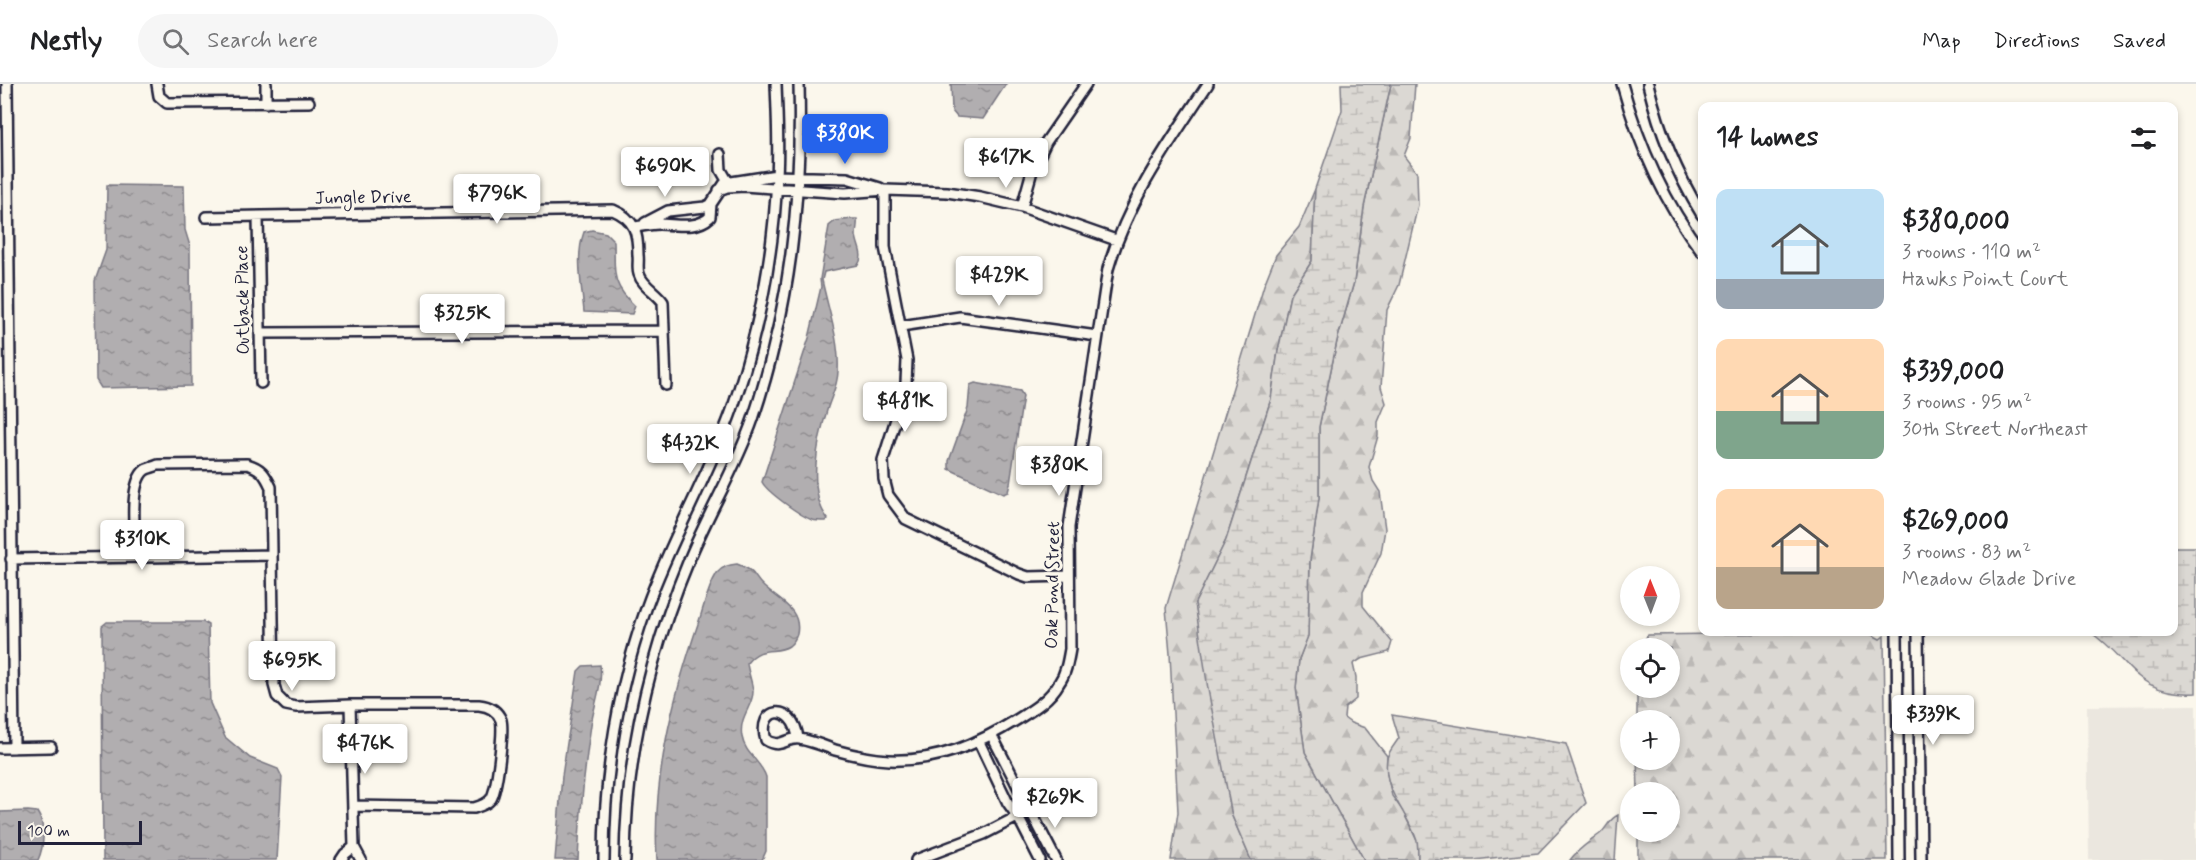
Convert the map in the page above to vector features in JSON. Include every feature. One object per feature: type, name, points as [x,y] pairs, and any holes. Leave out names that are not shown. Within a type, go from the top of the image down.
[{"type":"street","points":[[7,84],[5,254],[8,316],[14,748]]},
{"type":"street","points":[[157,84],[159,96],[167,103],[309,102]]},
{"type":"street","points":[[266,84],[266,103]]},
{"type":"street","points":[[604,860],[608,776],[630,662],[647,606],[715,453],[738,392],[758,319],[770,255],[777,190],[776,84]]},
{"type":"street","points":[[625,860],[630,776],[636,732],[652,667],[668,613],[689,559],[752,421],[778,330],[794,241],[799,191],[799,84]]},
{"type":"street","points":[[1022,207],[1032,171],[1046,142],[1086,84]]},
{"type":"street","name":"Oak Pond Street","points":[[798,738],[863,757],[891,760],[945,754],[992,736],[1046,700],[1059,684],[1068,666],[1070,649],[1069,527],[1108,269],[1116,240],[1137,195],[1155,163],[1208,84]]},
{"type":"street","points":[[1622,84],[1633,125],[1646,159],[1684,228],[1698,247]]},
{"type":"street","points":[[1648,84],[1655,113],[1671,158],[1698,208]]},
{"type":"street","points":[[720,154],[721,170],[728,182]]},
{"type":"street","points":[[635,227],[699,223],[710,217],[711,204],[719,190],[728,182],[777,175],[847,178],[885,190]]},
{"type":"street","points":[[719,190],[744,186],[848,193],[885,190],[947,192],[1022,207],[1116,240]]},
{"type":"street","points":[[885,190],[885,247],[907,360],[906,383],[883,460],[888,495],[906,519],[921,529],[1019,574],[1028,577],[1069,576]]},
{"type":"street","points":[[635,227],[662,213],[705,207],[711,204]]},
{"type":"street","name":"Jungle Drive","points":[[206,217],[606,208],[623,215],[635,227]]},
{"type":"street","name":"Outback Place","points":[[258,217],[261,383]]},
{"type":"street","points":[[635,227],[639,254],[638,272],[643,282],[656,292],[663,302],[666,385]]},
{"type":"street","points":[[901,326],[960,316],[1097,336]]},
{"type":"street","points":[[261,333],[664,331]]},
{"type":"street","points":[[136,557],[134,490],[138,478],[145,470],[158,465],[247,464],[257,467],[265,472],[272,487],[274,685],[277,696],[286,705],[296,707],[485,706],[495,711],[502,726],[495,789],[491,799],[482,806],[474,808],[353,806]]},
{"type":"street","points":[[11,559],[272,555]]},
{"type":"street","points":[[1897,636],[1899,860]]},
{"type":"street","points":[[1918,636],[1921,860]]},
{"type":"street","points":[[350,705],[354,847],[361,860]]},
{"type":"street","points":[[992,736],[1056,860]]},
{"type":"street","points":[[979,742],[1008,803],[1018,817],[1040,860]]},
{"type":"street","points":[[0,748],[51,747]]},
{"type":"street","points":[[916,860],[984,834],[1050,800]]},
{"type":"street","points":[[341,860],[354,847]]},
{"type":"shaded area","points":[[2196,705],[2196,860],[2089,860],[2087,706]]},
{"type":"green space","points":[[1341,84],[1391,84],[1364,207],[1354,282],[1337,341],[1319,427],[1319,498],[1310,560],[1308,636],[1299,659],[1296,688],[1305,752],[1364,860],[1251,860],[1232,816],[1208,689],[1195,603],[1226,540],[1271,399],[1290,295],[1312,261],[1315,189],[1342,110]]},
{"type":"green space","points":[[1391,84],[1415,84],[1411,138],[1404,156],[1417,173],[1418,205],[1399,285],[1387,310],[1381,387],[1386,403],[1378,422],[1378,436],[1369,467],[1373,481],[1380,492],[1385,529],[1381,553],[1363,592],[1363,606],[1392,642],[1389,652],[1361,659],[1353,664],[1356,677],[1356,699],[1345,708],[1344,718],[1365,728],[1387,756],[1387,774],[1392,796],[1403,811],[1418,843],[1418,860],[1364,860],[1305,752],[1296,688],[1299,659],[1308,635],[1310,560],[1319,498],[1319,427],[1337,341],[1354,282],[1364,207]]},
{"type":"green space","points":[[1315,189],[1312,261],[1290,295],[1271,399],[1226,540],[1195,603],[1232,816],[1251,860],[1171,860],[1178,812],[1166,608],[1264,285],[1276,255],[1299,227]]},
{"type":"green space","points":[[2178,547],[2196,547],[2196,693],[2159,689],[2146,682],[2095,636],[2178,636]]},
{"type":"green space","points":[[1698,634],[1874,636],[1880,639],[1884,636],[1887,860],[1638,860],[1638,842],[1680,842],[1680,782],[1638,782],[1637,770],[1680,770],[1680,710],[1637,710],[1637,698],[1680,698],[1680,638],[1646,638],[1648,635]]},
{"type":"green space","points":[[1392,715],[1566,744],[1586,803],[1538,853],[1474,860],[1418,860],[1417,841],[1392,791],[1386,770],[1387,758],[1399,738]]},
{"type":"green space","points":[[1618,815],[1615,860],[1570,860],[1601,833]]},
{"type":"water","points":[[951,84],[1006,84],[983,119],[957,117],[952,111]]},
{"type":"water","points":[[107,185],[184,186],[185,230],[190,246],[191,386],[101,388],[96,380],[95,281],[106,250]]},
{"type":"water","points":[[857,219],[856,235],[861,254],[860,261],[858,265],[824,272],[822,280],[835,337],[838,376],[821,434],[816,464],[817,494],[828,519],[815,521],[807,518],[770,492],[762,482],[809,338],[821,287],[820,279],[829,226],[835,221]]},
{"type":"water","points":[[592,230],[606,233],[614,241],[614,269],[621,290],[635,306],[632,314],[584,312],[580,251],[584,232]]},
{"type":"water","points":[[975,383],[1020,391],[1023,396],[1010,484],[1008,492],[1003,494],[949,469],[949,461],[968,408],[970,385]]},
{"type":"water","points":[[737,564],[751,572],[764,587],[788,606],[798,625],[797,635],[789,646],[758,654],[747,663],[753,696],[741,730],[746,748],[761,766],[766,777],[766,851],[762,860],[657,860],[656,830],[661,769],[673,708],[706,597],[714,578],[722,569]]},
{"type":"water","points":[[107,622],[203,622],[208,625],[210,703],[225,737],[250,758],[278,769],[282,777],[277,860],[103,860],[102,626]]},
{"type":"water","points":[[600,665],[599,688],[584,775],[578,860],[555,860],[562,776],[578,671],[583,666]]},
{"type":"water","points":[[0,812],[37,812],[42,823],[43,843],[38,860],[0,860]]}]
